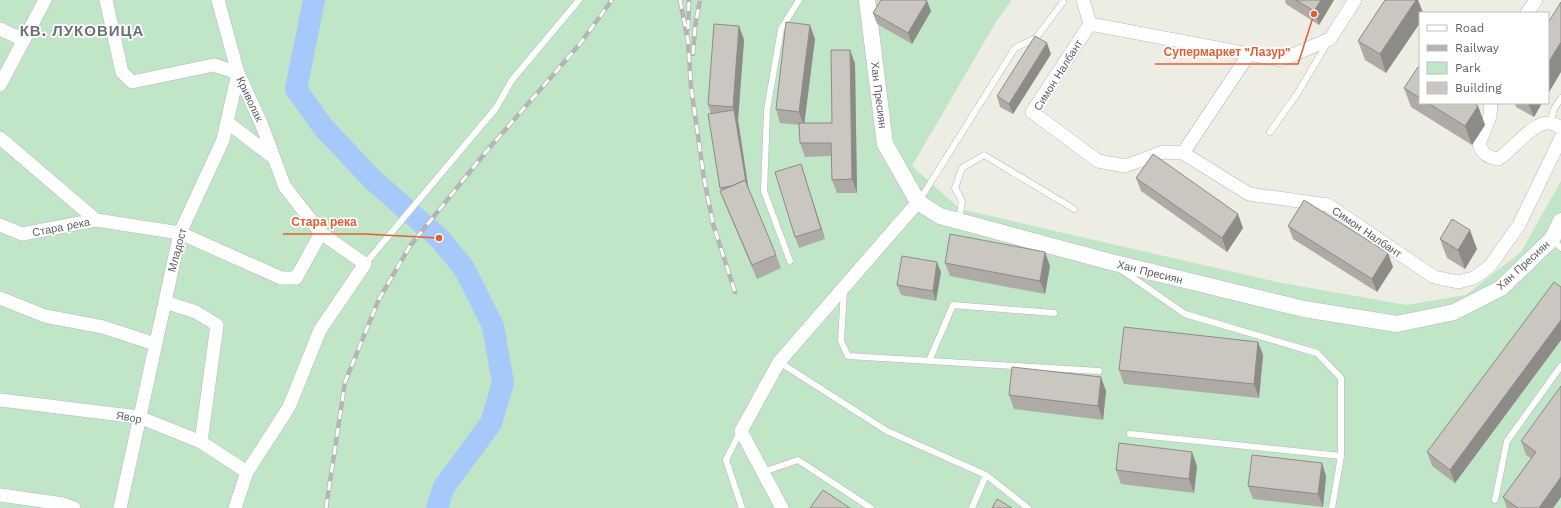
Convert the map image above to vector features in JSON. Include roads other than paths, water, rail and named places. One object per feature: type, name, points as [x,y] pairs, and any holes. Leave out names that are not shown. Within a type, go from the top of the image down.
[{"type":"street","points":[[0,85],[45,0]]},
{"type":"street","name":"Криволак","points":[[106,0],[122,72],[132,82],[214,65],[238,72],[261,123],[285,187],[320,233]]},
{"type":"street","name":"Младост","points":[[120,508],[180,233],[223,140],[238,72],[218,0]]},
{"type":"street","name":"Хан Пресиян","points":[[867,0],[885,144],[918,202],[940,216],[1111,262],[1304,309],[1397,324],[1454,312],[1501,288],[1556,244],[1561,221]]},
{"type":"street","points":[[1083,0],[1090,24],[1281,60],[1330,39],[1355,0]]},
{"type":"street","points":[[1528,12],[1536,0]]},
{"type":"street","name":"Симон Налбант","points":[[1090,24],[1032,112],[1098,161],[1125,166],[1164,152],[1183,153],[1249,194],[1328,205],[1434,277],[1458,282],[1474,278],[1490,266],[1519,225],[1561,138]]},
{"type":"street","points":[[0,29],[24,40]]},
{"type":"street","points":[[1183,153],[1249,54]]},
{"type":"street","points":[[1491,104],[1490,116],[1479,144],[1482,151],[1488,157],[1498,159],[1506,154],[1539,124],[1556,125]]},
{"type":"street","points":[[227,122],[274,158]]},
{"type":"street","points":[[0,138],[96,220]]},
{"type":"street","points":[[782,508],[741,431],[779,362],[918,202]]},
{"type":"street","name":"Стара река","points":[[0,225],[22,234],[96,220],[180,233],[281,278],[296,278],[320,233]]},
{"type":"street","points":[[235,508],[247,472],[289,407],[320,330],[365,264],[320,233]]},
{"type":"street","points":[[0,298],[45,316],[103,327],[155,344]]},
{"type":"street","points":[[165,302],[196,312],[217,325],[201,442]]},
{"type":"street","name":"Явор","points":[[0,400],[139,417],[201,442],[247,472]]},
{"type":"street","points":[[0,495],[63,504],[74,508]]},
{"type":"lane","points":[[365,264],[496,108],[512,80],[579,0]]},
{"type":"lane","points":[[790,261],[764,190],[767,110],[781,29],[799,0]]},
{"type":"lane","points":[[918,202],[1015,48],[1036,38],[1063,2]]},
{"type":"lane","points":[[1270,132],[1296,94],[1330,39]]},
{"type":"lane","points":[[1556,125],[1554,109],[1561,98]]},
{"type":"lane","points":[[959,222],[962,201],[955,188],[962,168],[984,155],[1074,209]]},
{"type":"lane","points":[[1111,262],[1185,314],[1317,353],[1341,378],[1341,456],[1332,508]]},
{"type":"lane","points":[[844,287],[841,342],[848,356],[1099,371]]},
{"type":"lane","points":[[929,361],[952,305],[1054,312]]},
{"type":"lane","points":[[779,362],[887,431],[986,475],[1028,508]]},
{"type":"lane","points":[[1496,500],[1506,441],[1561,366]]},
{"type":"lane","points":[[741,431],[726,460],[742,508]]},
{"type":"lane","points":[[1130,434],[1341,456]]},
{"type":"lane","points":[[763,472],[798,460],[872,508]]},
{"type":"lane","points":[[972,508],[986,475]]},
{"type":"waterway","name":"Стара река","points":[[314,0],[296,89],[323,127],[372,179],[439,238],[464,268],[493,326],[503,383],[491,423],[444,487],[437,508]]},
{"type":"railway","points":[[326,508],[345,382],[379,299],[410,246],[485,153],[579,45],[612,0]]},
{"type":"railway","points":[[680,0],[688,41],[691,87],[704,178],[713,224],[735,292]]},
{"type":"railway","points":[[688,29],[689,0]]},
{"type":"railway","points":[[693,54],[695,27],[700,0]]},
{"type":"place","name":"Супермаркет \"Лазур\"","points":[[1314,14]]},
{"type":"place","name":"Стара река","points":[[439,238]]},
{"type":"district","name":"КВ. ЛУКОВИЦА","points":[[82,31]]}]
